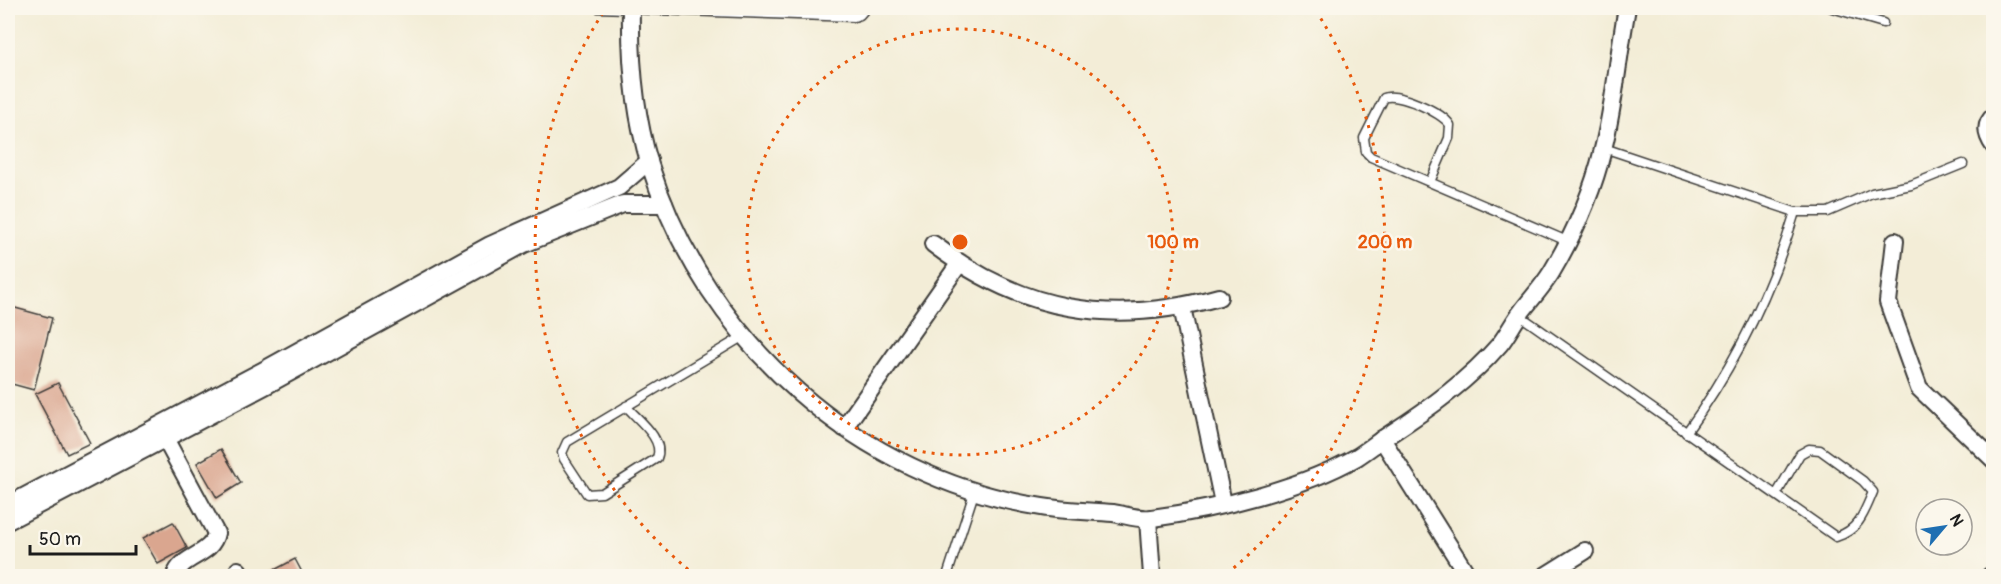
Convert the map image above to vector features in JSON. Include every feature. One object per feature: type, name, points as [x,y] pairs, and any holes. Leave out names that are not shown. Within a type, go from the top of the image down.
[{"type":"street","points":[[631,9],[633,70],[649,161],[664,204],[698,273],[742,337],[807,400],[844,428],[920,471],[974,493],[1067,511],[1148,519],[1223,503],[1313,477],[1356,457],[1434,406],[1501,342],[1550,274],[1568,241],[1587,197],[1604,148],[1627,8]]},
{"type":"street","points":[[1994,116],[1987,126],[1987,133],[1994,146]]},
{"type":"street","points":[[8,505],[162,432],[496,258],[579,213],[619,187],[649,161]]},
{"type":"street","points":[[579,213],[623,204],[664,204]]},
{"type":"street","points":[[1895,241],[1888,302],[1919,388],[1994,460]]},
{"type":"street","points":[[933,244],[959,264],[1000,287],[1044,303],[1089,312],[1136,313],[1182,307],[1219,297]]},
{"type":"street","points":[[844,428],[959,264]]},
{"type":"street","points":[[1182,307],[1223,503]]},
{"type":"street","points":[[8,521],[162,432]]},
{"type":"street","points":[[162,432],[216,533],[212,545],[183,563],[175,576]]},
{"type":"street","points":[[1382,439],[1468,576]]},
{"type":"street","points":[[1148,519],[1152,576]]},
{"type":"street","points":[[1545,576],[1585,550]]},
{"type":"lane","points":[[598,8],[785,11],[854,17],[860,15],[866,8]]},
{"type":"lane","points":[[1832,8],[1883,23]]},
{"type":"lane","points":[[1430,182],[1449,138],[1450,125],[1441,115],[1399,97],[1384,98],[1364,138],[1366,152],[1371,157],[1568,241]]},
{"type":"lane","points":[[1604,148],[1795,212],[1828,212],[1872,193],[1911,185],[1963,164]]},
{"type":"lane","points":[[1686,433],[1717,391],[1755,322],[1780,259],[1795,212]]},
{"type":"lane","points":[[1519,315],[1686,433],[1836,537],[1848,533],[1861,520],[1873,492],[1863,481],[1820,450],[1809,449],[1800,454],[1776,495]]},
{"type":"lane","points":[[626,406],[657,441],[659,453],[657,458],[602,493],[587,494],[564,459],[563,447],[626,406],[742,337]]},
{"type":"lane","points":[[947,576],[974,493]]},
{"type":"building","points":[[8,306],[52,318],[34,390],[8,383]]},
{"type":"building","points":[[58,383],[90,443],[67,454],[35,394]]},
{"type":"building","points":[[221,449],[241,483],[217,498],[197,463]]},
{"type":"building","points":[[173,522],[187,548],[158,564],[143,538]]},
{"type":"building","points":[[295,559],[304,576],[263,576]]}]
